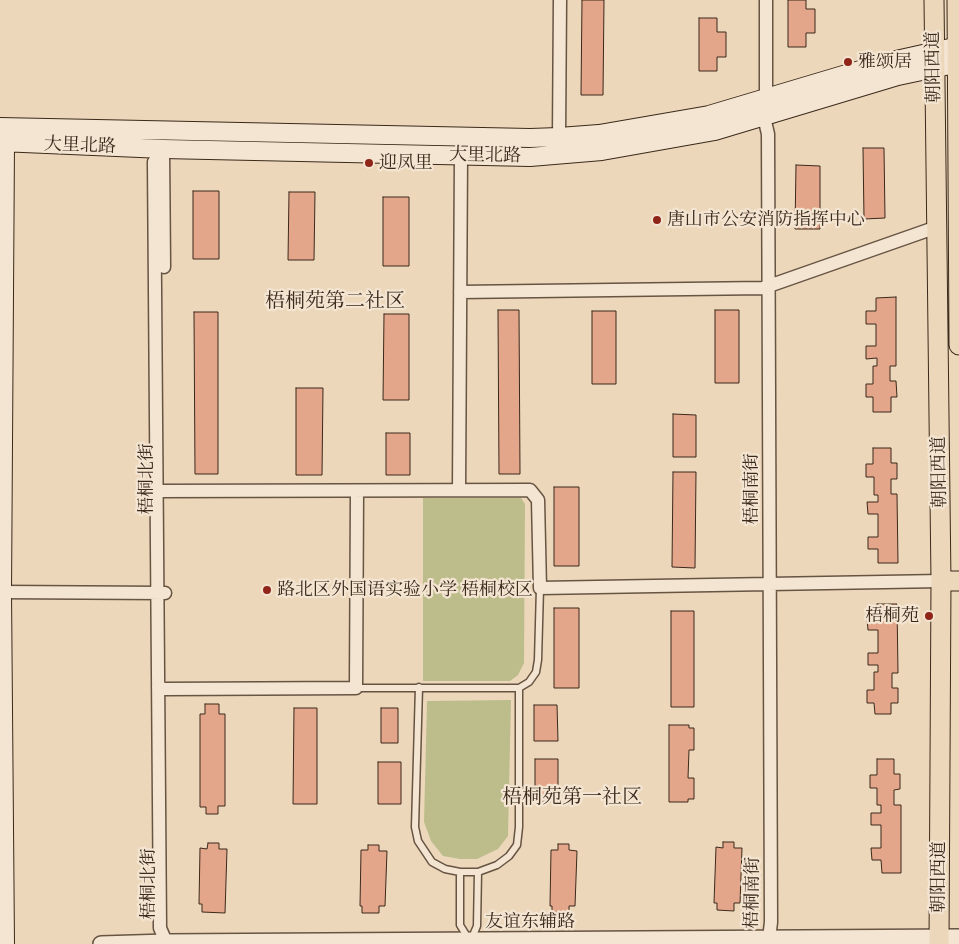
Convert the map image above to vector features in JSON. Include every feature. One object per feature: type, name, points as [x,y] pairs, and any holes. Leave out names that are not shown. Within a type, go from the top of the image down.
[{"type":"main road","name":"朝阳西道","points":[[934,0],[937,227],[950,581],[939,940]]},
{"type":"main road","name":"朝阳西道","points":[[957,0],[959,344]]},
{"type":"main road","name":"大里北路","points":[[3,135],[530,138],[599,134],[709,115],[887,62],[934,60],[958,55]]},
{"type":"main road","name":"大里北路","points":[[3,135],[163,149],[530,157],[602,152],[715,131],[898,76],[934,60]]},
{"type":"main road","points":[[3,135],[1,592],[5,944]]},
{"type":"street","points":[[559,137],[560,0]]},
{"type":"street","points":[[766,0],[766,98]]},
{"type":"street","name":"梧桐南街","points":[[764,117],[762,136],[766,288],[766,922],[769,939]]},
{"type":"street","name":"梧桐北街","points":[[163,149],[160,491],[166,942]]},
{"type":"street","points":[[459,490],[461,155]]},
{"type":"street","points":[[460,292],[766,288],[912,234],[937,227]]},
{"type":"street","points":[[160,491],[357,492],[530,490],[538,500],[540,588],[950,581]]},
{"type":"street","points":[[162,688],[356,688],[357,492]]},
{"type":"street","points":[[1,592],[161,592]]},
{"type":"street","name":"友谊东辅路","points":[[101,944],[166,942],[769,939],[939,940],[959,937]]},
{"type":"lane","points":[[356,688],[519,688],[529,682],[536,672],[540,588]]},
{"type":"lane","points":[[419,687],[415,827],[418,841],[432,862],[445,870],[460,872],[478,872],[497,865],[509,856],[517,845],[519,827],[519,688]]},
{"type":"lane","points":[[460,872],[460,925],[470,941]]},
{"type":"lane","points":[[470,941],[477,926],[478,872]]},
{"type":"green space","points":[[423,498],[521,498],[525,504],[524,663],[518,675],[510,681],[423,681]]},
{"type":"green space","points":[[511,700],[508,836],[498,849],[477,859],[443,856],[431,841],[424,822],[427,701]]},
{"type":"building","points":[[582,0],[604,0],[603,95],[581,95]]},
{"type":"building","points":[[788,0],[806,0],[806,9],[815,9],[815,33],[806,33],[806,47],[788,47]]},
{"type":"building","points":[[699,18],[717,18],[717,32],[726,32],[726,57],[717,57],[717,71],[699,71]]},
{"type":"building","points":[[863,148],[884,148],[885,218],[864,219]]},
{"type":"building","points":[[796,165],[820,166],[820,229],[795,229]]},
{"type":"building","points":[[193,191],[219,191],[219,259],[193,259]]},
{"type":"building","points":[[289,192],[315,192],[314,260],[288,260]]},
{"type":"building","points":[[383,197],[409,197],[409,266],[383,266]]},
{"type":"building","points":[[896,297],[896,366],[890,366],[890,381],[896,381],[897,397],[891,397],[891,412],[873,412],[873,397],[866,397],[866,384],[873,384],[873,366],[877,366],[877,358],[866,359],[866,346],[876,346],[876,324],[866,324],[866,311],[876,311],[876,298]]},
{"type":"building","points":[[498,310],[519,310],[520,474],[499,474]]},
{"type":"building","points":[[715,310],[739,310],[739,383],[715,383]]},
{"type":"building","points":[[592,311],[616,311],[616,384],[592,384]]},
{"type":"building","points":[[194,312],[218,312],[218,474],[195,474]]},
{"type":"building","points":[[384,314],[409,314],[409,400],[383,400]]},
{"type":"building","points":[[296,388],[323,388],[322,475],[296,475]]},
{"type":"building","points":[[673,414],[696,415],[696,457],[673,457]]},
{"type":"building","points":[[386,433],[410,433],[410,475],[386,475]]},
{"type":"building","points":[[873,448],[891,448],[891,463],[897,463],[897,479],[891,479],[891,494],[897,494],[898,563],[878,563],[878,549],[868,549],[868,537],[878,537],[878,514],[868,514],[867,502],[878,502],[878,495],[874,495],[874,477],[866,477],[866,464],[873,464]]},
{"type":"building","points":[[673,472],[696,472],[695,568],[672,567]]},
{"type":"building","points":[[554,487],[579,487],[579,566],[554,566]]},
{"type":"building","points":[[877,604],[897,604],[898,673],[892,673],[892,688],[898,688],[898,703],[891,703],[891,714],[875,714],[874,703],[867,703],[867,690],[874,690],[874,672],[878,672],[878,665],[868,665],[868,653],[878,653],[878,630],[868,630],[867,618],[878,618]]},
{"type":"building","points":[[554,608],[579,608],[579,688],[554,688]]},
{"type":"building","points":[[671,611],[694,611],[694,707],[671,707]]},
{"type":"building","points":[[205,704],[219,704],[219,714],[225,714],[225,806],[218,806],[218,814],[206,814],[206,807],[200,807],[200,714],[205,714]]},
{"type":"building","points":[[534,705],[557,705],[558,741],[534,741]]},
{"type":"building","points":[[294,708],[317,708],[317,804],[293,804]]},
{"type":"building","points":[[381,708],[398,708],[398,743],[381,743]]},
{"type":"building","points":[[669,725],[689,725],[689,728],[694,728],[694,750],[689,750],[688,778],[694,778],[694,799],[688,799],[688,802],[669,802]]},
{"type":"building","points":[[535,759],[558,759],[558,802],[535,801]]},
{"type":"building","points":[[877,759],[894,759],[894,774],[900,774],[900,789],[894,790],[894,805],[901,805],[901,873],[882,873],[881,860],[872,860],[871,848],[881,848],[881,825],[871,825],[871,813],[881,813],[881,805],[877,805],[877,788],[870,788],[870,775],[877,775]]},
{"type":"building","points":[[378,762],[401,762],[401,804],[378,804]]},
{"type":"building","points":[[723,842],[734,842],[734,848],[742,848],[740,903],[734,903],[734,911],[717,910],[717,903],[714,903],[716,847],[723,848]]},
{"type":"building","points":[[208,843],[219,843],[219,849],[227,849],[225,913],[202,912],[202,904],[199,904],[200,848],[207,849]]},
{"type":"building","points":[[558,844],[569,844],[569,850],[577,851],[575,906],[569,906],[569,913],[552,912],[552,906],[550,906],[551,850],[558,850]]},
{"type":"building","points":[[368,845],[379,845],[379,851],[387,851],[385,906],[379,906],[379,913],[362,913],[362,906],[360,906],[361,850],[368,850]]},
{"type":"place","name":"雅颂居","points":[[848,62]]},
{"type":"place","name":"迎凤里","points":[[369,163]]},
{"type":"place","name":"唐山市公安消防指挥中心","points":[[657,220]]},
{"type":"place","name":"路北区外国语实验小学 梧桐校区","points":[[267,590]]},
{"type":"place","name":"梧桐苑","points":[[929,616]]},
{"type":"district","name":"梧桐苑第二社区","points":[[335,302]]},
{"type":"district","name":"梧桐苑第一社区","points":[[572,798]]}]
